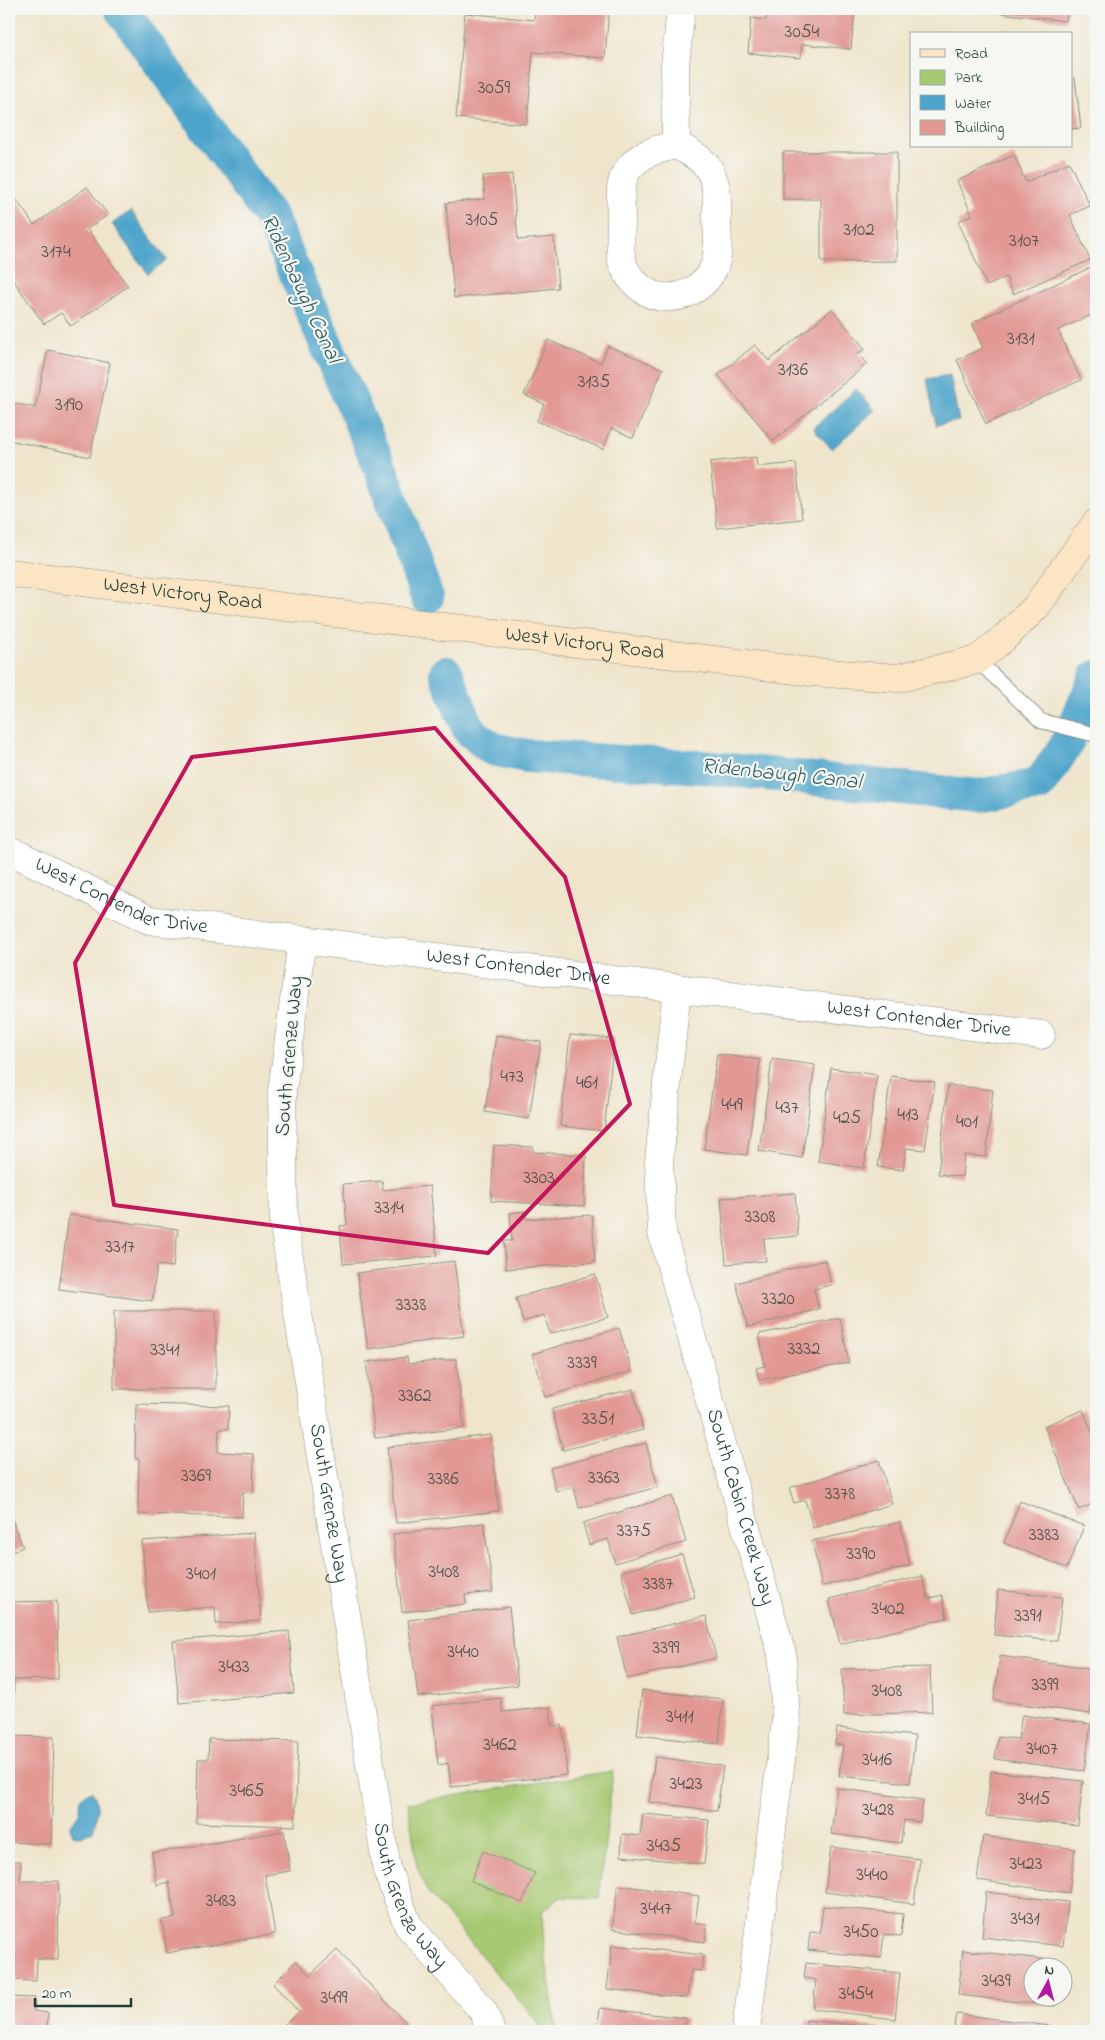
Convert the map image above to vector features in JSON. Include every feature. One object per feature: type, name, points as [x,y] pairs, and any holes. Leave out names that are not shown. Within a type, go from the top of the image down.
[{"type":"main road","name":"West Victory Road","points":[[9,573],[812,672],[898,678],[977,660],[1036,608],[1096,523]]},
{"type":"street","points":[[676,145],[675,65],[682,9]]},
{"type":"street","points":[[676,145],[694,155],[708,168],[716,185],[717,256],[711,274],[698,288],[681,296],[662,297],[644,290],[630,277],[622,260],[621,189],[627,171],[640,157],[657,149],[676,145]]},
{"type":"street","name":"West Contender Drive","points":[[9,853],[16,854],[149,920],[1041,1035]]},
{"type":"street","name":"South Grenze Way","points":[[302,940],[282,1092],[284,1226],[387,1870],[408,1925],[483,2011],[491,2031]]},
{"type":"street","name":"South Cabin Creek Way","points":[[677,988],[659,1161],[662,1233],[782,1654],[786,1720],[746,2031]]},
{"type":"lane","points":[[977,660],[1041,721],[1096,735]]},
{"type":"highlighted area","points":[[435,728],[565,877],[630,1104],[488,1253],[114,1205],[75,963],[192,757]]},
{"type":"green space","points":[[613,1771],[599,1898],[561,1897],[542,1911],[544,1948],[557,2031],[545,2031],[427,1891],[417,1866],[408,1803]]},
{"type":"water","points":[[131,211],[167,260],[148,274],[112,224]]},
{"type":"water","points":[[950,375],[959,421],[936,425],[927,379]]},
{"type":"water","points":[[856,389],[875,410],[832,449],[813,428]]},
{"type":"water","points":[[92,1791],[97,1806],[97,1816],[93,1831],[81,1837],[73,1835],[70,1827],[79,1813],[81,1797]]},
{"type":"building","points":[[535,9],[609,9],[605,58],[533,52],[527,124],[456,118],[465,13],[534,20]]},
{"type":"building","points":[[768,9],[855,9],[851,49],[802,44],[801,58],[748,53],[751,18],[766,20]]},
{"type":"building","points":[[991,9],[1068,9],[1066,21],[991,12]]},
{"type":"building","points":[[1075,78],[1081,128],[1072,129],[1072,79]]},
{"type":"building","points":[[783,152],[897,152],[897,261],[821,262],[821,199],[783,199]]},
{"type":"building","points":[[1014,155],[1026,182],[1069,162],[1090,206],[1070,215],[1090,260],[1013,294],[1006,277],[987,286],[958,221],[972,215],[957,181]]},
{"type":"building","points":[[512,174],[518,240],[554,237],[558,288],[454,298],[446,203],[485,199],[483,176]]},
{"type":"building","points":[[87,187],[108,215],[87,229],[128,286],[71,326],[61,313],[44,324],[9,274],[9,189],[34,225]]},
{"type":"building","points":[[1096,265],[1096,313],[1058,330],[1081,380],[986,424],[957,360],[983,348],[972,323]]},
{"type":"building","points":[[832,309],[865,349],[858,354],[867,364],[773,441],[718,375],[755,345],[769,361]]},
{"type":"building","points":[[548,340],[601,363],[608,346],[663,369],[633,438],[612,428],[603,449],[537,421],[544,404],[524,395]]},
{"type":"building","points":[[48,350],[110,363],[90,457],[9,440],[9,402],[35,408]]},
{"type":"building","points":[[756,457],[757,467],[796,463],[802,519],[717,528],[710,462]]},
{"type":"building","points":[[496,1035],[541,1042],[529,1119],[485,1112]]},
{"type":"building","points":[[570,1035],[614,1039],[604,1131],[560,1126]]},
{"type":"building","points":[[717,1054],[760,1060],[747,1155],[704,1149]]},
{"type":"building","points":[[772,1059],[815,1065],[802,1158],[759,1151]]},
{"type":"building","points":[[831,1068],[877,1075],[864,1168],[818,1161]]},
{"type":"building","points":[[891,1076],[935,1082],[925,1150],[906,1148],[903,1170],[878,1167]]},
{"type":"building","points":[[948,1085],[993,1090],[986,1157],[964,1155],[962,1177],[938,1174]]},
{"type":"building","points":[[494,1145],[533,1147],[533,1152],[586,1155],[584,1206],[491,1201]]},
{"type":"building","points":[[382,1181],[383,1190],[430,1186],[437,1256],[343,1264],[340,1226],[347,1225],[343,1184]]},
{"type":"building","points":[[795,1193],[798,1236],[764,1239],[766,1261],[726,1264],[721,1198]]},
{"type":"building","points":[[525,1211],[526,1219],[592,1215],[595,1262],[506,1269],[504,1241],[512,1241],[510,1213]]},
{"type":"building","points":[[69,1215],[178,1229],[173,1267],[157,1265],[152,1301],[59,1289]]},
{"type":"building","points":[[825,1260],[831,1285],[814,1289],[819,1309],[748,1327],[736,1283]]},
{"type":"building","points":[[454,1261],[464,1336],[368,1349],[357,1273]]},
{"type":"building","points":[[595,1274],[608,1317],[550,1334],[544,1315],[523,1322],[516,1298]]},
{"type":"building","points":[[114,1311],[216,1311],[216,1389],[114,1389]]},
{"type":"building","points":[[840,1318],[849,1363],[759,1380],[756,1368],[765,1366],[759,1334]]},
{"type":"building","points":[[619,1328],[632,1371],[545,1397],[532,1354]]},
{"type":"building","points":[[407,1357],[408,1364],[456,1359],[464,1428],[375,1438],[366,1362]]},
{"type":"building","points":[[633,1389],[643,1430],[563,1450],[552,1409]]},
{"type":"building","points":[[136,1404],[229,1406],[228,1429],[219,1429],[218,1452],[254,1454],[253,1493],[243,1492],[242,1517],[138,1514],[139,1459],[135,1458]]},
{"type":"building","points":[[1083,1410],[1096,1442],[1096,1502],[1079,1510],[1044,1426]]},
{"type":"building","points":[[491,1435],[499,1511],[396,1523],[387,1447]]},
{"type":"building","points":[[646,1443],[658,1487],[579,1508],[574,1487],[556,1491],[550,1468]]},
{"type":"building","points":[[879,1460],[892,1504],[813,1528],[805,1500],[794,1503],[789,1488]]},
{"type":"building","points":[[672,1496],[686,1542],[615,1563],[608,1539],[589,1545],[583,1523]]},
{"type":"building","points":[[1020,1501],[1084,1526],[1067,1568],[1004,1543]]},
{"type":"building","points":[[9,1513],[23,1547],[9,1553]]},
{"type":"building","points":[[900,1522],[910,1566],[822,1586],[812,1541]]},
{"type":"building","points":[[484,1523],[493,1592],[465,1595],[466,1604],[402,1612],[393,1534]]},
{"type":"building","points":[[254,1533],[261,1621],[216,1624],[215,1607],[148,1612],[142,1541]]},
{"type":"building","points":[[682,1554],[695,1597],[633,1615],[621,1572]]},
{"type":"building","points":[[922,1576],[928,1599],[942,1595],[947,1618],[840,1644],[829,1599]]},
{"type":"building","points":[[998,1590],[1062,1597],[1057,1641],[994,1635]]},
{"type":"building","points":[[57,1601],[58,1679],[14,1680],[14,1710],[9,1710],[9,1602]]},
{"type":"building","points":[[509,1607],[518,1685],[418,1697],[408,1620]]},
{"type":"building","points":[[706,1616],[716,1658],[627,1679],[617,1637]]},
{"type":"building","points":[[289,1631],[294,1693],[179,1703],[173,1641]]},
{"type":"building","points":[[1000,1656],[1096,1670],[1090,1714],[994,1700]]},
{"type":"building","points":[[930,1667],[932,1712],[844,1715],[842,1669]]},
{"type":"building","points":[[642,1690],[723,1699],[719,1744],[637,1735]]},
{"type":"building","points":[[501,1698],[502,1712],[550,1707],[552,1726],[562,1725],[567,1775],[451,1787],[448,1763],[438,1765],[432,1706]]},
{"type":"building","points":[[1022,1715],[1091,1724],[1084,1771],[995,1759],[998,1737],[1018,1739]]},
{"type":"building","points":[[837,1728],[915,1736],[910,1783],[839,1776],[843,1745],[835,1744]]},
{"type":"building","points":[[9,1736],[54,1737],[51,1844],[9,1842]]},
{"type":"building","points":[[209,1739],[298,1741],[295,1826],[196,1823],[198,1759],[208,1759]]},
{"type":"building","points":[[655,1757],[723,1766],[717,1811],[649,1802]]},
{"type":"building","points":[[991,1771],[1083,1781],[1078,1826],[986,1816]]},
{"type":"building","points":[[837,1788],[923,1800],[920,1822],[904,1820],[901,1843],[831,1834]]},
{"type":"building","points":[[643,1814],[709,1820],[704,1864],[621,1856],[622,1834],[640,1836]]},
{"type":"building","points":[[284,1831],[290,1871],[265,1875],[275,1934],[167,1953],[162,1920],[175,1918],[169,1882],[157,1885],[152,1853]]},
{"type":"building","points":[[983,1836],[1075,1849],[1069,1893],[977,1880]]},
{"type":"building","points":[[831,1847],[920,1859],[914,1904],[825,1892]]},
{"type":"building","points":[[483,1851],[535,1873],[522,1903],[471,1881]]},
{"type":"building","points":[[9,1861],[21,1861],[20,1881],[59,1881],[58,1960],[37,1959],[36,1981],[9,1980]]},
{"type":"building","points":[[618,1885],[699,1896],[695,1923],[707,1924],[705,1942],[612,1929]]},
{"type":"building","points":[[986,1892],[1068,1902],[1063,1946],[982,1937]]},
{"type":"building","points":[[823,1906],[903,1914],[901,1936],[884,1934],[881,1958],[808,1950],[810,1932],[820,1933]]},
{"type":"building","points":[[612,1945],[703,1955],[701,1971],[691,1970],[687,1998],[607,1989]]},
{"type":"building","points":[[337,1950],[406,2023],[396,2031],[291,2031],[285,2024],[299,2012],[273,1984],[296,1961],[310,1975]]},
{"type":"building","points":[[963,1950],[1033,1958],[1022,1958],[1022,2002],[958,1995]]},
{"type":"building","points":[[806,1963],[900,1973],[895,2019],[813,2009],[816,1980],[804,1978]]},
{"type":"building","points":[[9,1997],[35,1998],[34,2011],[48,2013],[47,2031],[9,2031]]},
{"type":"building","points":[[600,2008],[686,2018],[684,2031],[597,2031]]},
{"type":"building","points":[[957,2014],[1051,2026],[1050,2031],[954,2031]]},
{"type":"building","points":[[806,2020],[881,2028],[881,2031],[805,2031]]},
{"type":"waterway","name":"Ridenbaugh Canal","points":[[121,9],[271,218],[380,467],[427,597]]},
{"type":"waterway","name":"Ridenbaugh Canal","points":[[446,673],[469,730],[492,749],[527,756],[702,767],[977,796],[1039,785],[1066,745],[1096,677]]}]
